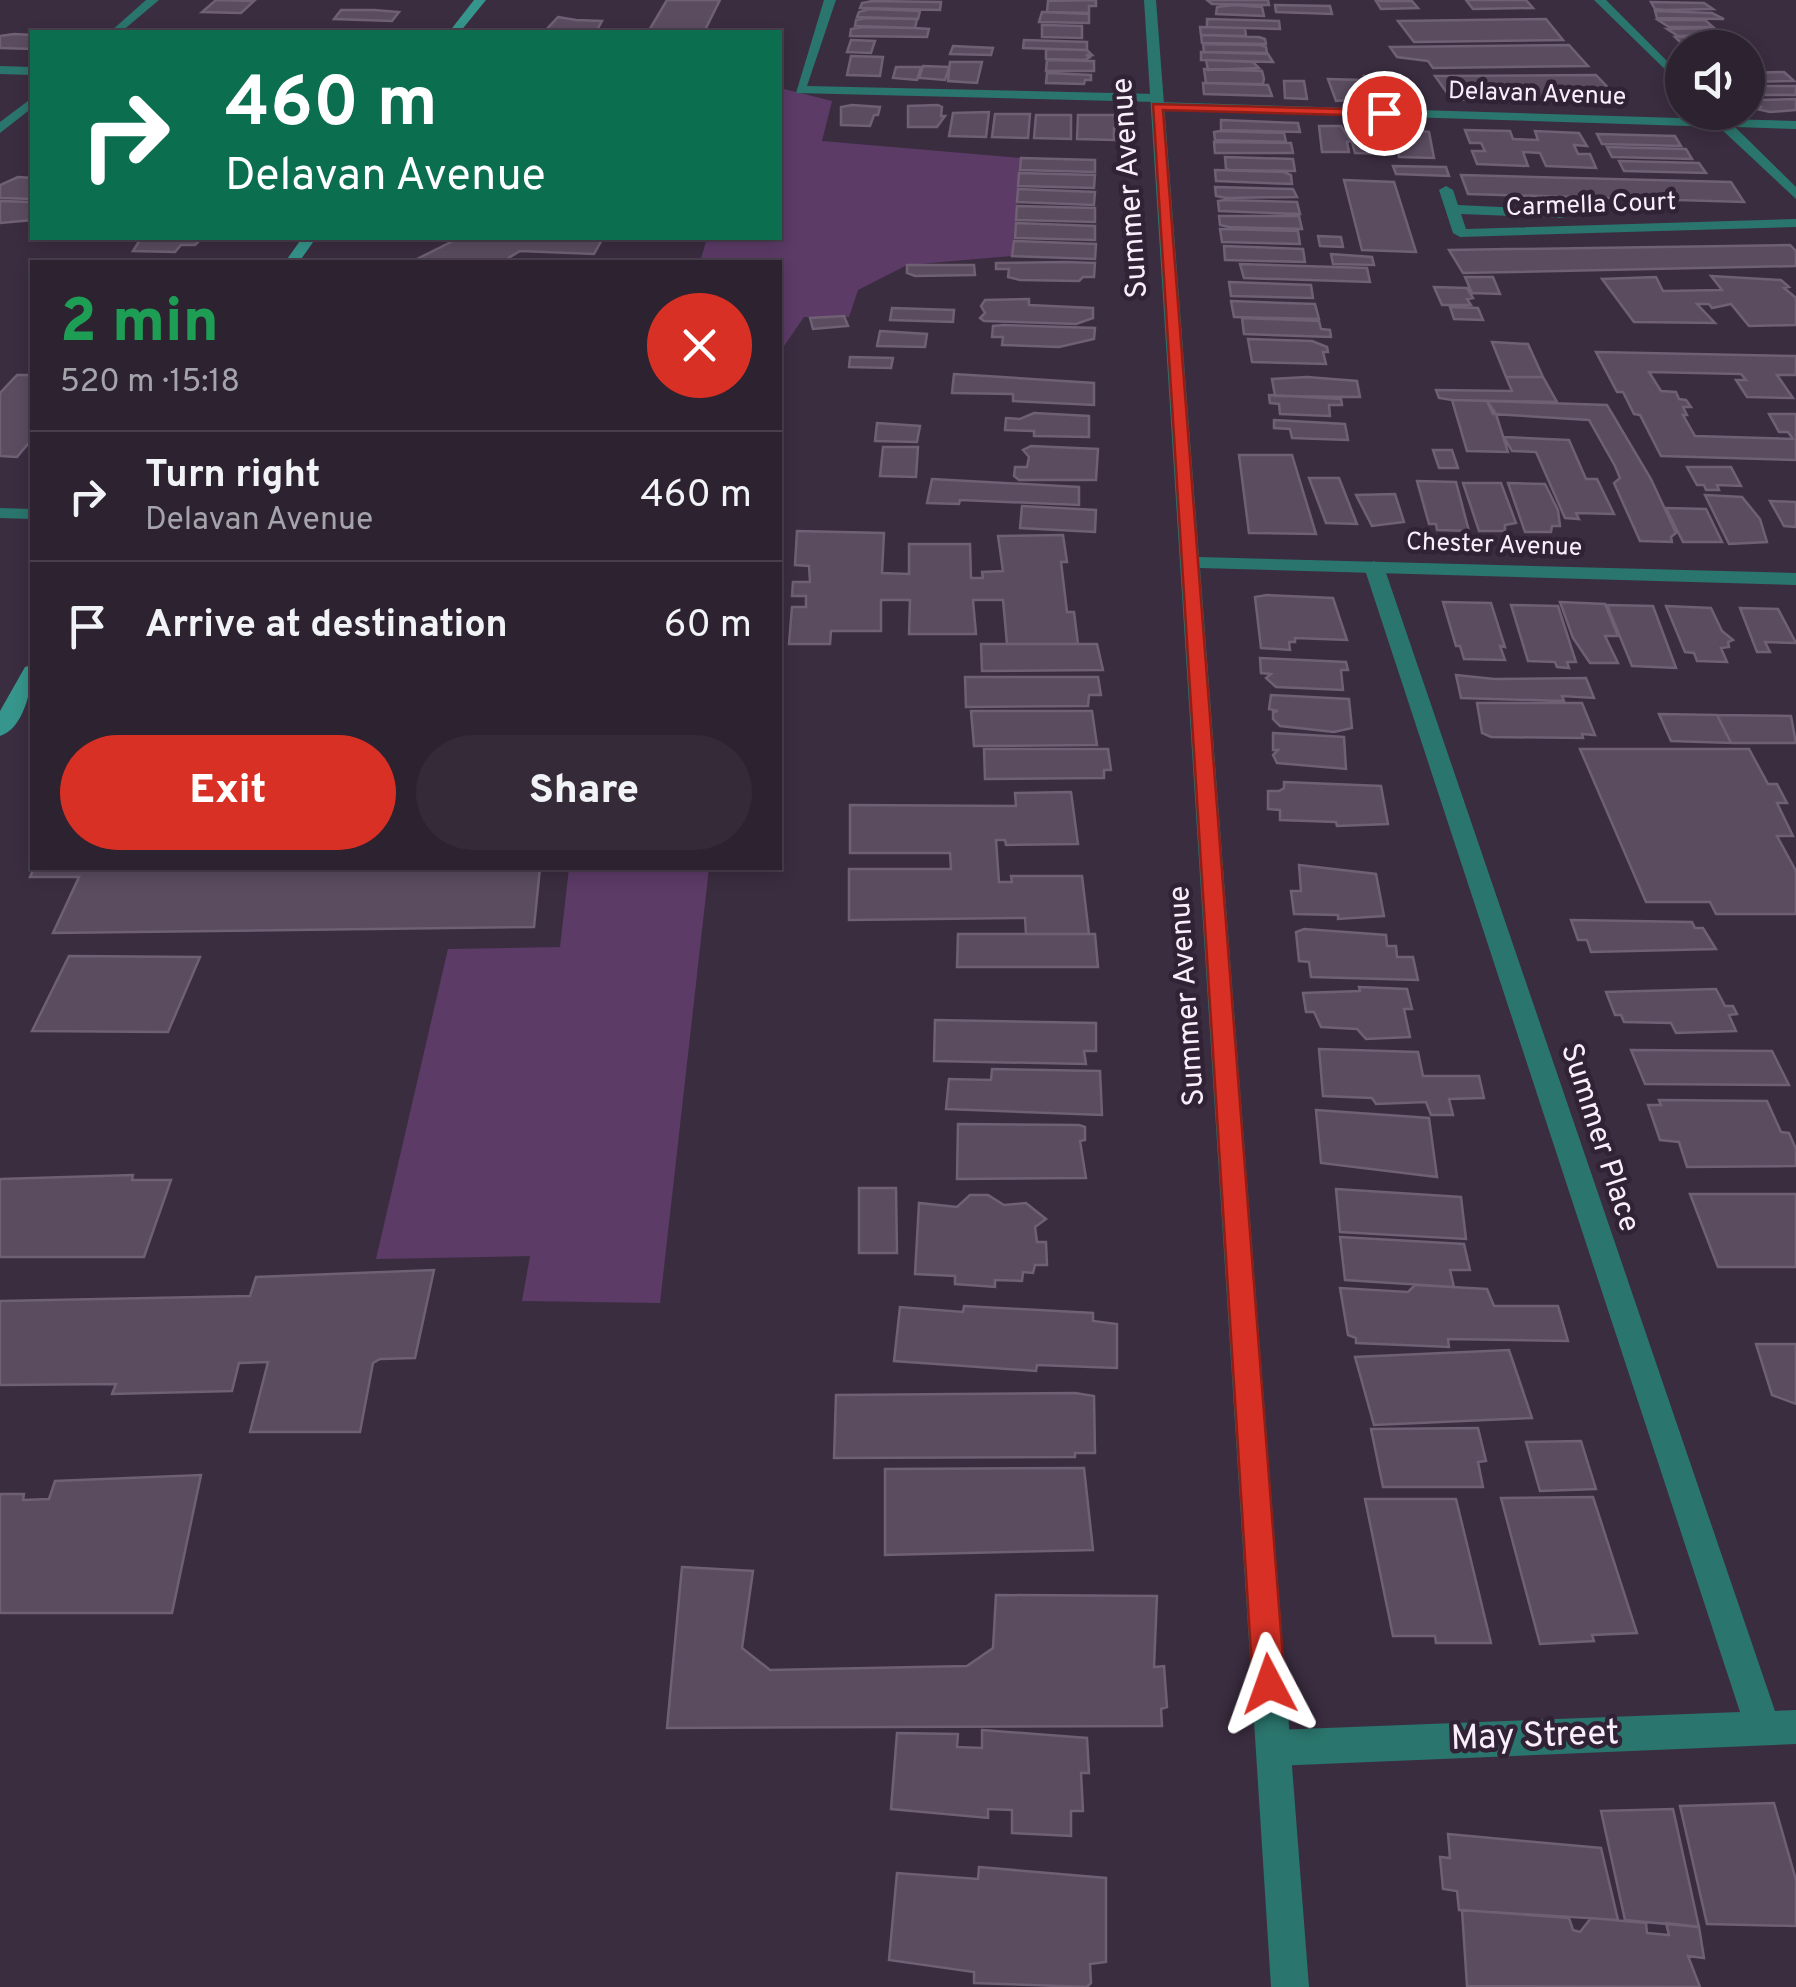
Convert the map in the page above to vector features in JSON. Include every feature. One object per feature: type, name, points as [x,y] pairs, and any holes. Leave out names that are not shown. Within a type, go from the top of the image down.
[{"type":"main road","points":[[456,30],[480,0]]},
{"type":"main road","points":[[0,730],[30,675]]},
{"type":"street","points":[[117,30],[154,0]]},
{"type":"street","name":"Delavan Avenue","points":[[830,0],[800,90],[1665,116]]},
{"type":"street","name":"Summer Avenue","points":[[1150,0],[1290,1987]]},
{"type":"street","points":[[1600,0],[1665,65]]},
{"type":"street","points":[[0,70],[30,72]]},
{"type":"street","points":[[0,129],[30,104]]},
{"type":"street","name":"Delavan Avenue","points":[[1765,122],[1796,124]]},
{"type":"street","points":[[1730,130],[1796,195]]},
{"type":"street","points":[[1446,190],[1452,209]]},
{"type":"street","name":"Carmella Court","points":[[1748,222],[1460,233],[1452,209],[1796,223]]},
{"type":"street","points":[[0,513],[30,514]]},
{"type":"street","name":"Chester Avenue","points":[[1190,562],[1796,579]]},
{"type":"street","name":"Summer Place","points":[[1374,568],[1780,1727]]},
{"type":"street","name":"May Street","points":[[1274,1748],[1780,1727]]},
{"type":"shaded area","points":[[782,88],[832,101],[822,141],[1021,158],[1012,256],[907,265],[858,290],[849,317],[804,317],[782,349],[782,260],[701,260],[706,240],[782,240]]},
{"type":"shaded area","points":[[569,870],[709,870],[660,1303],[522,1301],[530,1256],[376,1259],[448,949],[560,947]]},
{"type":"building","points":[[216,0],[254,1],[241,13],[202,12]]},
{"type":"building","points":[[667,0],[720,0],[705,30],[649,30]]},
{"type":"building","points":[[1096,0],[1096,6],[1089,6],[1089,13],[1047,12],[1048,1]]},
{"type":"building","points":[[1207,0],[1268,0],[1269,5],[1212,4]]},
{"type":"building","points":[[1466,0],[1526,0],[1533,8],[1473,9]]},
{"type":"building","points":[[1376,1],[1412,1],[1418,8],[1381,9]]},
{"type":"building","points":[[941,2],[940,10],[860,8],[862,3]]},
{"type":"building","points":[[1651,2],[1704,3],[1713,9],[1655,9]]},
{"type":"building","points":[[1275,5],[1330,6],[1332,14],[1276,12]]},
{"type":"building","points":[[1217,7],[1262,7],[1264,16],[1216,14]]},
{"type":"building","points":[[341,10],[399,12],[392,21],[334,19]]},
{"type":"building","points":[[920,11],[918,19],[857,17],[859,12]]},
{"type":"building","points":[[1655,11],[1712,13],[1724,19],[1657,18]]},
{"type":"building","points":[[1042,12],[1089,14],[1089,23],[1039,22]]},
{"type":"building","points":[[558,17],[602,21],[597,30],[546,30]]},
{"type":"building","points":[[917,19],[915,28],[855,26],[856,20]]},
{"type":"building","points":[[1207,19],[1279,21],[1280,29],[1207,27]]},
{"type":"building","points":[[1546,19],[1563,40],[1414,42],[1398,21]]},
{"type":"building","points":[[1658,20],[1705,20],[1713,27],[1669,27]]},
{"type":"building","points":[[1042,25],[1082,26],[1082,38],[1042,37]]},
{"type":"building","points":[[1200,27],[1245,28],[1246,36],[1201,35]]},
{"type":"building","points":[[1712,28],[1715,30],[1669,30]]},
{"type":"building","points":[[851,29],[929,29],[927,37],[850,36]]},
{"type":"building","points":[[30,35],[30,49],[0,48],[0,36]]},
{"type":"building","points":[[1201,35],[1259,37],[1266,44],[1202,43]]},
{"type":"building","points":[[851,40],[875,41],[871,53],[847,52]]},
{"type":"building","points":[[1024,40],[1087,42],[1087,50],[1023,48]]},
{"type":"building","points":[[1203,44],[1260,45],[1266,47],[1267,53],[1204,52]]},
{"type":"building","points":[[1569,45],[1588,66],[1433,68],[1428,61],[1397,57],[1390,47]]},
{"type":"building","points":[[953,46],[993,48],[991,55],[950,54]]},
{"type":"building","points":[[1046,49],[1087,50],[1092,55],[1086,55],[1090,57],[1085,60],[1046,59]]},
{"type":"building","points":[[1201,52],[1268,54],[1273,62],[1201,60]]},
{"type":"building","points":[[851,56],[883,57],[880,76],[847,75]]},
{"type":"building","points":[[1047,60],[1094,61],[1094,71],[1046,71]]},
{"type":"building","points":[[1206,60],[1253,62],[1259,68],[1208,70]]},
{"type":"building","points":[[950,62],[982,62],[977,83],[948,81]]},
{"type":"building","points":[[923,66],[949,67],[945,80],[919,78]]},
{"type":"building","points":[[896,67],[921,67],[917,80],[893,78]]},
{"type":"building","points":[[1204,69],[1262,71],[1263,84],[1206,83]]},
{"type":"building","points":[[1784,72],[1794,81],[1765,82],[1765,73]]},
{"type":"building","points":[[1047,73],[1091,75],[1091,80],[1084,84],[1046,83]]},
{"type":"building","points":[[1596,75],[1617,97],[1452,100],[1435,76]]},
{"type":"building","points":[[1364,76],[1397,77],[1405,102],[1371,101]]},
{"type":"building","points":[[1328,79],[1361,80],[1364,99],[1336,101]]},
{"type":"building","points":[[1284,81],[1304,81],[1307,99],[1285,98]]},
{"type":"building","points":[[1203,83],[1268,85],[1272,96],[1204,94]]},
{"type":"building","points":[[1765,86],[1796,86],[1796,95],[1765,95]]},
{"type":"building","points":[[1796,99],[1796,110],[1765,111],[1765,100]]},
{"type":"building","points":[[908,106],[942,107],[941,116],[945,116],[937,127],[908,127]]},
{"type":"building","points":[[841,107],[880,107],[870,126],[841,125]]},
{"type":"building","points":[[989,112],[986,137],[949,136],[953,113]]},
{"type":"building","points":[[995,114],[1030,114],[1028,138],[992,137]]},
{"type":"building","points":[[1036,115],[1071,115],[1071,139],[1034,138]]},
{"type":"building","points":[[1078,115],[1113,115],[1117,128],[1114,140],[1077,139]]},
{"type":"building","points":[[1221,120],[1298,123],[1300,132],[1221,130]]},
{"type":"building","points":[[1319,126],[1341,126],[1351,141],[1347,142],[1349,152],[1322,152]]},
{"type":"building","points":[[1353,127],[1377,127],[1386,154],[1355,153],[1350,135]]},
{"type":"building","points":[[1387,130],[1429,132],[1434,158],[1399,157],[1398,152],[1393,152]]},
{"type":"building","points":[[1465,130],[1510,131],[1513,139],[1538,140],[1535,131],[1579,133],[1587,146],[1574,145],[1578,154],[1590,154],[1596,168],[1546,166],[1540,153],[1523,152],[1528,166],[1477,164],[1472,151],[1485,151],[1481,143],[1470,143]]},
{"type":"building","points":[[1214,132],[1284,133],[1286,142],[1215,140]]},
{"type":"building","points":[[1597,134],[1675,136],[1681,146],[1602,144]]},
{"type":"building","points":[[1214,142],[1291,143],[1293,153],[1215,153]]},
{"type":"building","points":[[1607,147],[1686,149],[1692,159],[1612,157]]},
{"type":"building","points":[[1225,157],[1293,159],[1295,171],[1230,170],[1226,169]]},
{"type":"building","points":[[1021,158],[1095,160],[1095,172],[1020,170]]},
{"type":"building","points":[[1619,161],[1699,163],[1706,173],[1624,171]]},
{"type":"building","points":[[1393,166],[1446,167],[1449,176],[1396,174]]},
{"type":"building","points":[[1215,170],[1284,172],[1291,175],[1292,184],[1216,181]]},
{"type":"building","points":[[1019,173],[1095,175],[1094,188],[1018,186]]},
{"type":"building","points":[[1461,175],[1731,182],[1744,202],[1468,194]]},
{"type":"building","points":[[18,177],[30,178],[30,199],[0,198],[0,185]]},
{"type":"building","points":[[1344,180],[1394,182],[1416,252],[1362,250]]},
{"type":"building","points":[[1215,187],[1293,189],[1297,197],[1226,198],[1216,196]]},
{"type":"building","points":[[1018,189],[1095,192],[1094,205],[1017,202]]},
{"type":"building","points":[[0,201],[30,202],[30,220],[0,223]]},
{"type":"building","points":[[1218,201],[1297,202],[1300,214],[1219,211]]},
{"type":"building","points":[[1017,206],[1095,208],[1095,222],[1016,220]]},
{"type":"building","points":[[1219,216],[1299,216],[1302,229],[1229,227],[1220,225]]},
{"type":"building","points":[[1016,223],[1095,226],[1095,240],[1015,238]]},
{"type":"building","points":[[1220,229],[1298,231],[1300,244],[1222,242]]},
{"type":"building","points":[[1318,236],[1341,237],[1343,247],[1320,246]]},
{"type":"building","points":[[140,240],[200,240],[195,245],[181,245],[175,252],[133,251]]},
{"type":"building","points":[[455,240],[602,240],[594,254],[520,251],[505,260],[415,260]]},
{"type":"building","points":[[1014,241],[1096,244],[1095,259],[1012,256]]},
{"type":"building","points":[[1790,245],[1796,251],[1796,266],[1463,273],[1449,250]]},
{"type":"building","points":[[1224,246],[1303,249],[1305,262],[1225,260]]},
{"type":"building","points":[[1331,254],[1372,257],[1374,265],[1333,264]]},
{"type":"building","points":[[996,263],[1095,263],[1094,277],[1079,281],[1020,280],[1008,277],[1009,269],[996,269]]},
{"type":"building","points":[[1240,264],[1367,268],[1370,282],[1244,278]]},
{"type":"building","points":[[907,265],[974,265],[975,275],[915,276],[907,273]]},
{"type":"building","points":[[1711,276],[1781,280],[1796,298],[1796,325],[1749,326],[1731,304],[1712,308],[1709,304],[1697,304],[1715,323],[1634,322],[1602,279],[1656,277],[1663,291],[1722,290]]},
{"type":"building","points":[[1465,277],[1493,277],[1500,294],[1472,293]]},
{"type":"building","points":[[1229,282],[1311,285],[1313,298],[1231,296]]},
{"type":"building","points":[[1434,287],[1467,288],[1473,298],[1467,299],[1471,305],[1442,305]]},
{"type":"building","points":[[1029,299],[1029,305],[1093,308],[1093,318],[1076,324],[980,318],[985,313],[981,306],[985,300]]},
{"type":"building","points":[[1231,301],[1315,304],[1319,319],[1234,317]]},
{"type":"building","points":[[1450,307],[1478,308],[1483,320],[1454,319]]},
{"type":"building","points":[[892,308],[954,310],[953,322],[890,320]]},
{"type":"building","points":[[844,316],[848,326],[813,329],[810,318]]},
{"type":"building","points":[[1242,318],[1319,321],[1321,329],[1330,330],[1331,337],[1244,334]]},
{"type":"building","points":[[993,326],[1095,328],[1094,339],[1059,347],[1002,345],[1003,337],[992,337]]},
{"type":"building","points":[[880,331],[927,334],[925,347],[877,346]]},
{"type":"building","points":[[1248,339],[1312,341],[1327,347],[1328,352],[1323,352],[1326,364],[1252,362]]},
{"type":"building","points":[[1492,342],[1528,344],[1543,377],[1506,377]]},
{"type":"building","points":[[1596,352],[1796,356],[1796,375],[1777,375],[1793,398],[1747,397],[1736,380],[1746,380],[1741,374],[1649,372],[1661,391],[1676,392],[1679,399],[1686,400],[1691,407],[1683,407],[1687,415],[1683,415],[1695,436],[1793,439],[1788,432],[1779,432],[1769,414],[1796,414],[1796,460],[1661,456],[1640,415],[1634,414],[1623,392],[1617,392]]},
{"type":"building","points":[[850,357],[893,358],[891,368],[849,367]]},
{"type":"building","points":[[954,374],[1094,383],[1094,405],[1013,401],[1013,394],[952,393]]},
{"type":"building","points":[[17,375],[30,375],[30,441],[17,457],[0,456],[0,393]]},
{"type":"building","points":[[1506,377],[1543,377],[1557,402],[1452,400],[1439,398],[1436,390],[1512,391]]},
{"type":"building","points":[[1272,379],[1357,381],[1360,397],[1275,396]]},
{"type":"building","points":[[1269,395],[1341,399],[1342,405],[1329,405],[1330,416],[1280,414],[1279,404],[1270,403]]},
{"type":"building","points":[[1452,400],[1487,401],[1496,414],[1508,452],[1467,451]]},
{"type":"building","points":[[1487,401],[1607,405],[1651,479],[1676,533],[1672,542],[1640,541],[1614,483],[1620,478],[1615,466],[1589,420],[1493,414]]},
{"type":"building","points":[[1034,413],[1089,416],[1089,437],[1034,436],[1034,431],[1005,430],[1006,418],[1020,419]]},
{"type":"building","points":[[1274,420],[1345,424],[1348,440],[1292,438],[1290,429],[1274,428]]},
{"type":"building","points":[[877,423],[920,426],[917,442],[875,441]]},
{"type":"building","points":[[1504,437],[1569,440],[1586,479],[1597,479],[1614,514],[1576,513],[1579,519],[1565,518],[1536,452],[1512,451]]},
{"type":"building","points":[[1031,446],[1098,449],[1096,480],[1019,480],[1014,476],[1015,467],[1027,467],[1029,457],[1023,450]]},
{"type":"building","points":[[883,447],[918,447],[916,477],[880,476]]},
{"type":"building","points":[[1433,450],[1452,450],[1458,468],[1439,468]]},
{"type":"building","points":[[1239,455],[1292,455],[1316,534],[1249,533]]},
{"type":"building","points":[[1687,467],[1731,467],[1741,486],[1717,485],[1719,490],[1706,490],[1704,485],[1697,485]]},
{"type":"building","points":[[1309,478],[1339,478],[1357,524],[1326,523]]},
{"type":"building","points":[[932,479],[1079,487],[1079,505],[960,500],[959,504],[927,503]]},
{"type":"building","points":[[1417,481],[1456,482],[1469,531],[1437,530],[1436,524],[1429,524]]},
{"type":"building","points":[[1463,483],[1501,483],[1516,523],[1505,525],[1505,531],[1479,531]]},
{"type":"building","points":[[1508,483],[1545,484],[1558,510],[1560,526],[1552,526],[1551,532],[1525,532]]},
{"type":"building","points":[[1395,494],[1404,522],[1372,526],[1356,495]]},
{"type":"building","points":[[1705,495],[1742,497],[1760,519],[1767,542],[1729,544]]},
{"type":"building","points":[[1770,501],[1796,502],[1796,527],[1784,526]]},
{"type":"building","points":[[1022,506],[1096,510],[1095,532],[1020,528]]},
{"type":"building","points":[[1666,508],[1706,509],[1722,542],[1683,542]]},
{"type":"building","points":[[797,531],[884,533],[882,573],[909,574],[909,544],[970,544],[971,578],[983,578],[982,572],[1003,571],[998,536],[1063,535],[1067,562],[1061,562],[1067,612],[1074,612],[1078,644],[1007,644],[1003,600],[973,600],[976,634],[909,634],[910,600],[881,600],[881,631],[831,631],[830,644],[789,644],[792,607],[806,607],[806,596],[792,596],[793,582],[810,582],[809,566],[795,565]]},
{"type":"building","points":[[1255,597],[1333,598],[1347,640],[1295,638],[1295,642],[1289,642],[1290,650],[1261,648]]},
{"type":"building","points":[[1443,602],[1491,603],[1505,647],[1500,646],[1505,660],[1464,659],[1460,646],[1456,646]]},
{"type":"building","points":[[1560,602],[1605,604],[1618,636],[1605,636],[1618,663],[1590,663],[1573,638]]},
{"type":"building","points":[[1511,605],[1558,606],[1576,662],[1567,662],[1569,668],[1557,667],[1555,662],[1528,661]]},
{"type":"building","points":[[1607,605],[1653,606],[1676,668],[1632,666]]},
{"type":"building","points":[[1666,606],[1711,608],[1722,631],[1733,640],[1728,642],[1729,647],[1721,648],[1727,662],[1697,661],[1694,653],[1685,652]]},
{"type":"building","points":[[1740,608],[1778,609],[1796,643],[1765,642],[1770,652],[1757,652]]},
{"type":"building","points":[[981,644],[1097,644],[1103,670],[982,671]]},
{"type":"building","points":[[1260,658],[1346,662],[1348,670],[1341,670],[1343,690],[1276,687],[1266,678],[1271,674],[1261,673]]},
{"type":"building","points":[[1456,675],[1494,679],[1586,678],[1594,698],[1461,698]]},
{"type":"building","points":[[965,677],[1098,677],[1101,695],[1089,695],[1088,706],[966,707]]},
{"type":"building","points":[[1271,695],[1349,699],[1352,728],[1334,732],[1280,726],[1273,719],[1273,712],[1278,711],[1269,709]]},
{"type":"building","points":[[1477,703],[1582,703],[1595,735],[1491,737],[1482,733]]},
{"type":"building","points":[[971,711],[1092,711],[1097,745],[974,746]]},
{"type":"building","points":[[1659,714],[1717,715],[1731,743],[1671,741]]},
{"type":"building","points":[[1717,715],[1791,716],[1796,743],[1731,743]]},
{"type":"building","points":[[1273,733],[1344,737],[1346,769],[1277,763]]},
{"type":"building","points":[[984,749],[1108,749],[1111,770],[1104,770],[1104,778],[985,779]]},
{"type":"building","points":[[1580,749],[1749,749],[1768,784],[1777,784],[1787,803],[1777,803],[1793,836],[1777,836],[1796,871],[1796,914],[1716,914],[1710,902],[1646,902]]},
{"type":"building","points":[[1284,782],[1381,786],[1388,824],[1337,826],[1336,822],[1280,820],[1280,810],[1268,809],[1268,791],[1279,791]]},
{"type":"building","points":[[1071,792],[1078,844],[1006,845],[1005,840],[996,840],[999,882],[1012,882],[1011,876],[1082,876],[1089,934],[1026,934],[1025,918],[849,920],[849,869],[951,869],[950,853],[850,853],[850,805],[1016,806],[1015,793]]},
{"type":"building","points":[[1299,865],[1376,874],[1384,916],[1338,919],[1338,915],[1294,914],[1291,891],[1301,891]]},
{"type":"building","points":[[33,870],[540,870],[534,927],[53,933],[79,877],[30,877]]},
{"type":"building","points":[[1571,920],[1692,922],[1695,928],[1703,928],[1716,949],[1591,952],[1587,940],[1578,940]]},
{"type":"building","points":[[1304,929],[1386,935],[1387,946],[1396,946],[1397,957],[1413,957],[1418,980],[1311,977],[1309,962],[1299,961],[1296,932]]},
{"type":"building","points":[[958,934],[1095,934],[1098,967],[957,967]]},
{"type":"building","points":[[69,956],[200,957],[168,1032],[32,1031]]},
{"type":"building","points":[[1359,987],[1407,989],[1412,1009],[1404,1009],[1410,1037],[1366,1039],[1357,1029],[1321,1027],[1314,1012],[1306,1012],[1303,993],[1360,991]]},
{"type":"building","points":[[1716,989],[1725,1006],[1733,1006],[1737,1014],[1729,1015],[1736,1031],[1676,1033],[1671,1023],[1624,1022],[1621,1015],[1615,1015],[1606,992]]},
{"type":"building","points":[[935,1020],[1096,1023],[1096,1051],[1084,1051],[1086,1064],[934,1061]]},
{"type":"building","points":[[1319,1049],[1418,1052],[1423,1076],[1479,1076],[1484,1098],[1449,1099],[1453,1115],[1431,1115],[1426,1102],[1376,1104],[1372,1098],[1323,1096]]},
{"type":"building","points":[[1631,1050],[1772,1051],[1789,1085],[1645,1084]]},
{"type":"building","points":[[992,1069],[1100,1071],[1102,1115],[946,1109],[949,1079],[991,1080]]},
{"type":"building","points":[[1659,1100],[1767,1101],[1781,1132],[1789,1133],[1796,1149],[1796,1166],[1687,1167],[1679,1142],[1660,1140],[1648,1105],[1661,1105]]},
{"type":"building","points":[[1316,1110],[1429,1118],[1437,1177],[1321,1163]]},
{"type":"building","points":[[958,1124],[1085,1127],[1085,1140],[1080,1141],[1086,1178],[957,1179]]},
{"type":"building","points":[[133,1175],[132,1180],[171,1180],[144,1257],[0,1257],[0,1179]]},
{"type":"building","points":[[859,1188],[896,1188],[897,1253],[859,1253]]},
{"type":"building","points":[[1336,1189],[1461,1197],[1466,1239],[1340,1232]]},
{"type":"building","points":[[1690,1194],[1796,1194],[1796,1267],[1718,1267]]},
{"type":"building","points":[[970,1195],[988,1195],[1004,1205],[1026,1203],[1046,1219],[1035,1227],[1037,1242],[1046,1242],[1047,1265],[1035,1265],[1033,1273],[1023,1272],[1022,1281],[995,1280],[995,1287],[955,1284],[955,1276],[915,1274],[919,1203],[957,1207]]},
{"type":"building","points":[[1340,1237],[1464,1244],[1470,1270],[1450,1270],[1454,1287],[1345,1280]]},
{"type":"building","points":[[434,1270],[415,1358],[380,1359],[373,1363],[360,1432],[250,1432],[268,1362],[239,1363],[232,1391],[112,1394],[116,1384],[0,1385],[0,1301],[250,1296],[256,1277]]},
{"type":"building","points":[[1415,1285],[1487,1289],[1494,1306],[1558,1306],[1568,1341],[1448,1339],[1449,1347],[1356,1343],[1356,1338],[1348,1335],[1340,1288],[1408,1292]]},
{"type":"building","points":[[964,1306],[1093,1313],[1093,1321],[1117,1324],[1117,1368],[1037,1365],[1036,1371],[894,1361],[900,1307],[963,1312]]},
{"type":"building","points":[[1756,1344],[1796,1344],[1796,1404],[1772,1395]]},
{"type":"building","points":[[1509,1350],[1532,1418],[1374,1425],[1355,1357]]},
{"type":"building","points":[[836,1395],[1094,1396],[1095,1453],[1075,1453],[1075,1457],[834,1458]]},
{"type":"building","points":[[1478,1428],[1486,1461],[1478,1462],[1483,1487],[1383,1487],[1371,1429]]},
{"type":"building","points":[[1581,1441],[1596,1489],[1540,1491],[1526,1442]]},
{"type":"building","points":[[1084,1468],[1093,1550],[885,1555],[885,1469]]},
{"type":"building","points":[[201,1475],[172,1613],[0,1613],[0,1494],[24,1494],[23,1500],[49,1499],[55,1481]]},
{"type":"building","points":[[1593,1497],[1637,1633],[1592,1635],[1594,1641],[1540,1644],[1501,1498]]},
{"type":"building","points":[[1365,1499],[1456,1499],[1491,1643],[1436,1643],[1435,1636],[1393,1636]]},
{"type":"building","points":[[682,1567],[753,1571],[742,1648],[770,1670],[967,1666],[993,1648],[996,1595],[1157,1596],[1154,1667],[1164,1666],[1167,1707],[1161,1709],[1162,1726],[667,1728]]},
{"type":"building","points":[[982,1730],[1087,1738],[1089,1773],[1081,1773],[1083,1811],[1071,1811],[1071,1836],[1012,1833],[1012,1810],[988,1809],[988,1818],[891,1809],[897,1733],[958,1734],[957,1747],[982,1748]]},
{"type":"building","points":[[1774,1803],[1796,1880],[1796,1926],[1707,1924],[1680,1806]]},
{"type":"building","points":[[1673,1809],[1699,1927],[1625,1920],[1601,1811]]},
{"type":"building","points":[[1448,1834],[1601,1848],[1618,1920],[1459,1910],[1457,1891],[1443,1889],[1440,1857],[1450,1858]]},
{"type":"building","points":[[979,1867],[1106,1878],[1106,1962],[1090,1964],[1091,1983],[1087,1987],[974,1983],[974,1972],[889,1960],[897,1873],[978,1879]]},
{"type":"building","points":[[1462,1910],[1569,1918],[1573,1930],[1580,1932],[1591,1918],[1646,1923],[1647,1933],[1669,1935],[1666,1923],[1699,1927],[1704,1958],[1688,1956],[1700,1987],[1467,1986]]},
{"type":"route","points":[[1269,1684],[1157,106],[1384,113]]}]
